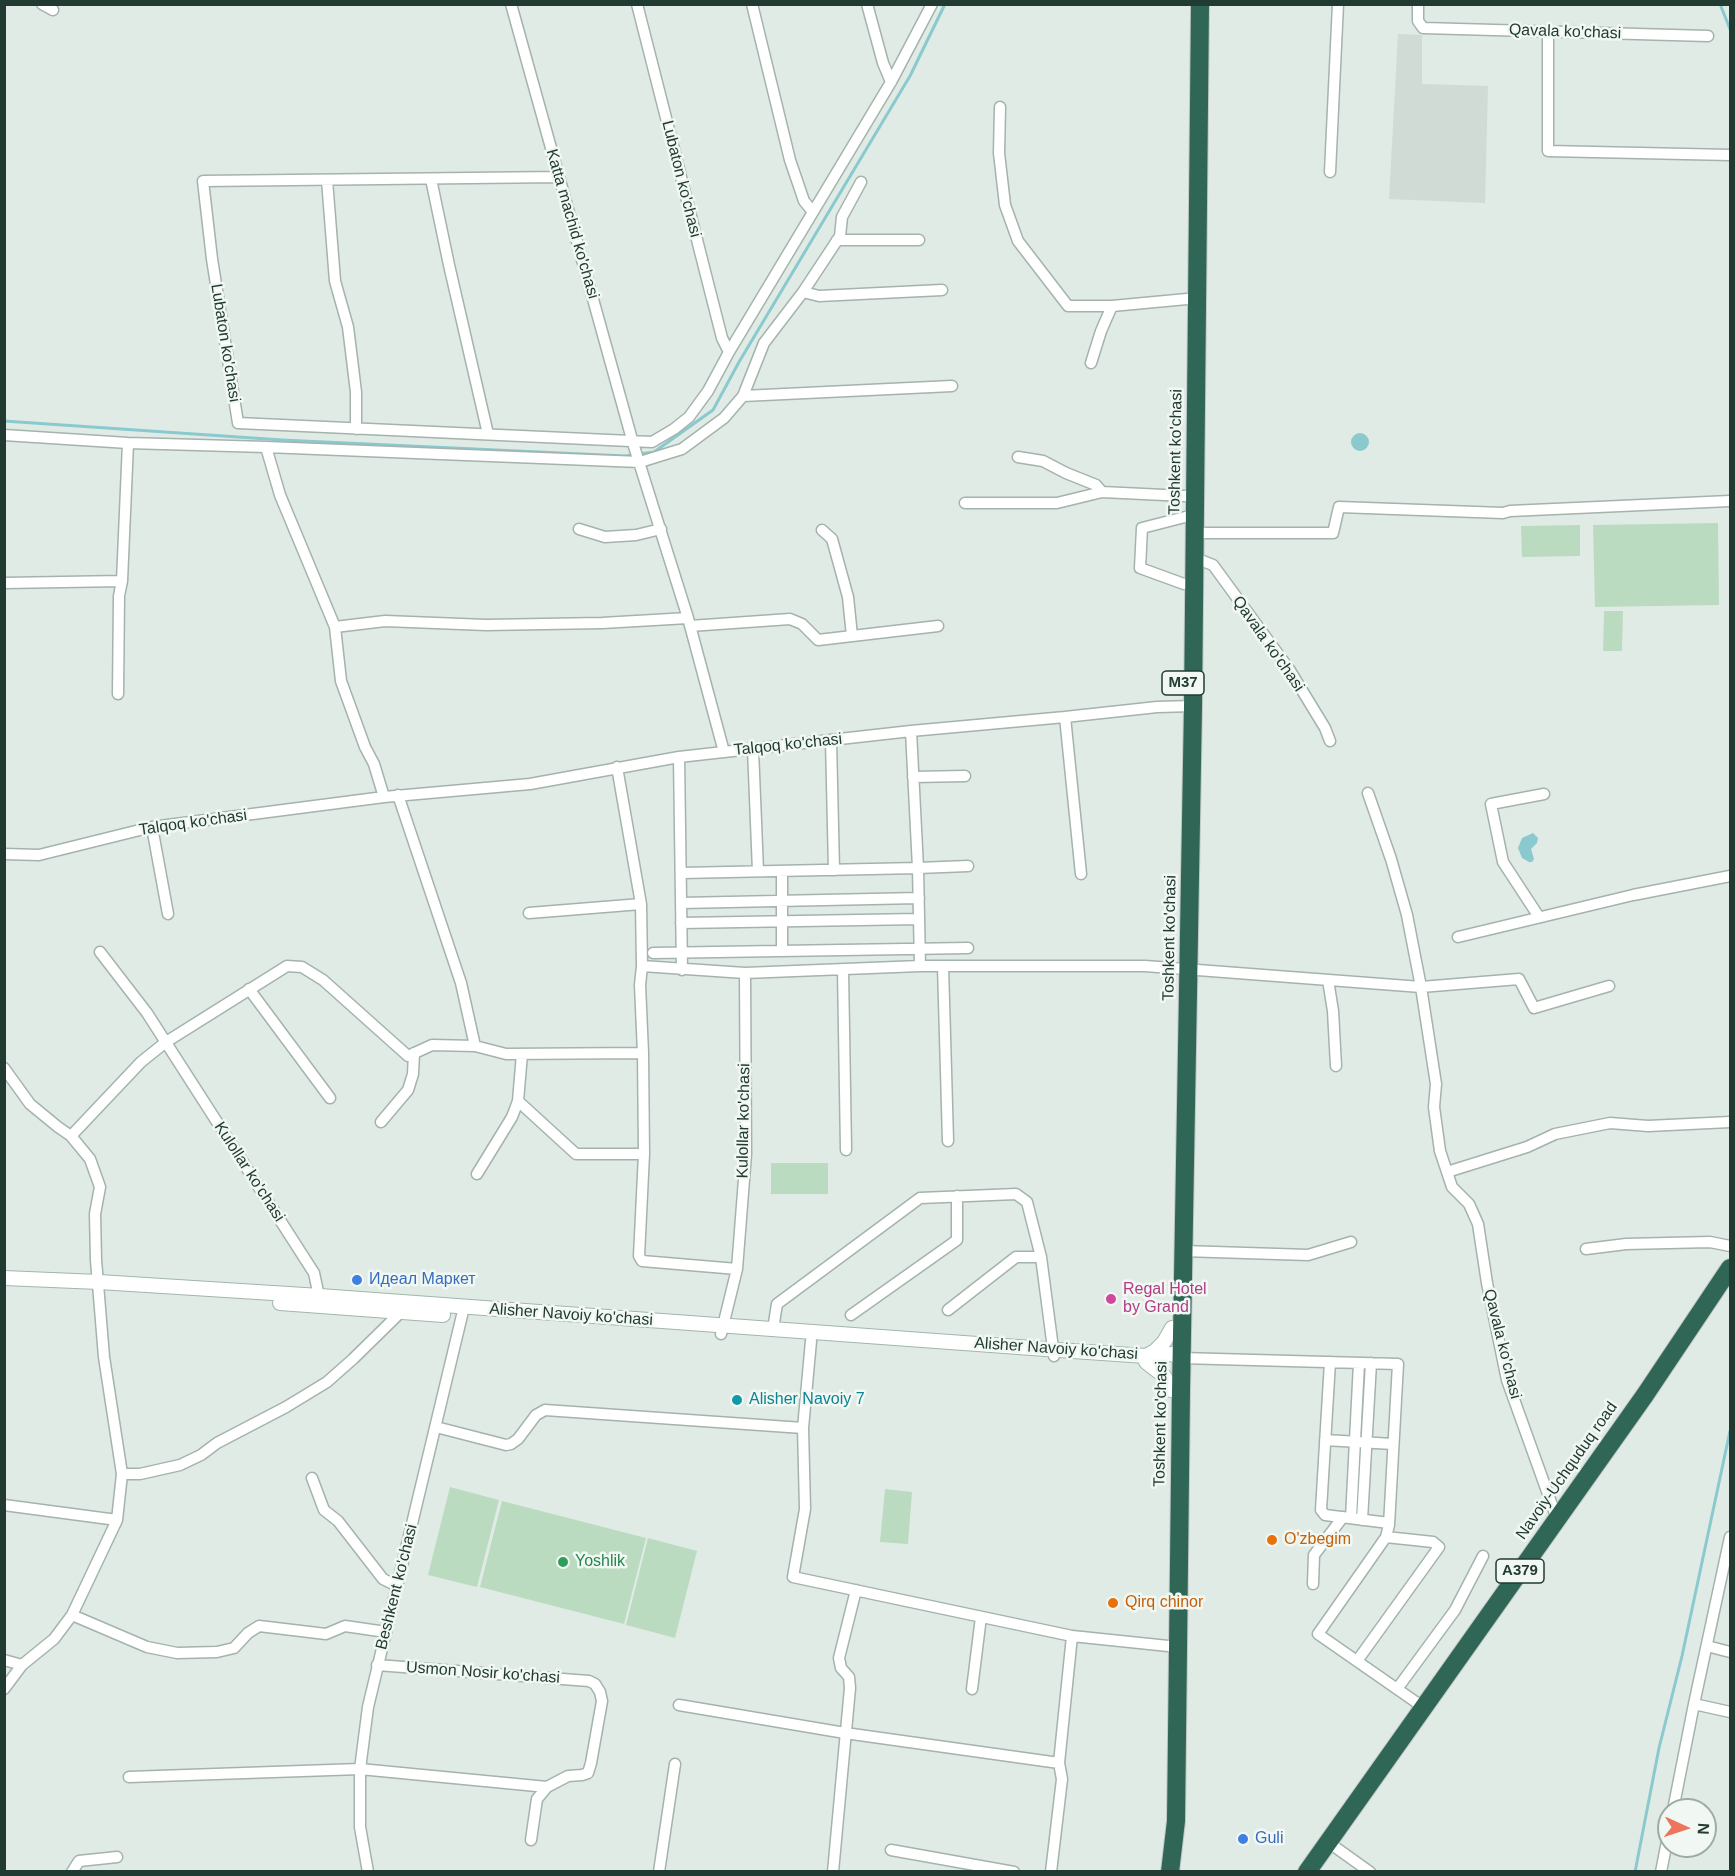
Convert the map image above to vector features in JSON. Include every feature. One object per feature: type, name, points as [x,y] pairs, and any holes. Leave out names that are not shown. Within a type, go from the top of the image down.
[{"type":"highway","name":"Toshkent ko'chasi","points":[[1188,706],[1184,584],[1191,4]]},
{"type":"highway","name":"Toshkent ko'chasi","points":[[1159,1872],[1166,1802],[1174,1647],[1175,1358],[1172,1328],[1188,706],[1195,558],[1200,4]]},
{"type":"highway","name":"Toshkent ko'chasi","points":[[1170,1872],[1176,1821],[1171,1390],[1184,1251],[1183,968]]},
{"type":"highway","name":"Navoiy-Uchquduq road","points":[[1307,1872],[1645,1395],[1731,1268]]},
{"type":"main road","name":"Alisher Navoiy ko'chasi","points":[[4,1278],[722,1330],[811,1341],[1146,1359],[1175,1358]]},
{"type":"main road","name":"Alisher Navoiy ko'chasi","points":[[4,1287],[99,1286]]},
{"type":"main road","points":[[1171,1390],[1164,1376],[1146,1359],[1164,1342],[1172,1328]]},
{"type":"main road","name":"Alisher Navoiy ko'chasi","points":[[722,1330],[773,1329],[1054,1353]]},
{"type":"street","points":[[42,4],[53,10]]},
{"type":"street","name":"Katta machid ko'chasi","points":[[511,4],[633,442],[689,622],[724,752]]},
{"type":"street","name":"Lubaton ko'chasi","points":[[637,4],[722,338],[729,352]]},
{"type":"street","points":[[752,4],[790,160],[804,201],[813,212]]},
{"type":"street","points":[[867,4],[883,63],[891,82]]},
{"type":"street","name":"Lubaton ko'chasi","points":[[327,180],[203,182],[212,259],[238,423],[652,442],[674,429],[688,417],[708,391],[729,352],[891,82],[932,4]]},
{"type":"street","points":[[1330,172],[1338,4]]},
{"type":"street","name":"Qavala ko'chasi","points":[[1418,4],[1418,21],[1423,27],[1708,36]]},
{"type":"street","points":[[1548,31],[1548,151],[1731,155]]},
{"type":"street","points":[[1000,107],[999,153],[1005,205],[1018,241],[1068,306],[1112,306],[1187,299]]},
{"type":"street","points":[[356,429],[356,392],[348,327],[336,281],[327,180],[559,177]]},
{"type":"street","points":[[431,179],[448,265],[488,434]]},
{"type":"street","points":[[4,435],[128,443],[640,462],[682,448],[724,418],[743,396],[764,343],[803,292],[840,236],[842,217],[861,182]]},
{"type":"street","points":[[837,240],[919,240]]},
{"type":"street","points":[[803,292],[819,296],[942,290]]},
{"type":"street","points":[[1091,363],[1112,306]]},
{"type":"street","points":[[743,396],[952,386]]},
{"type":"street","points":[[118,694],[119,596],[122,581],[128,443]]},
{"type":"street","points":[[266,447],[280,495],[335,627],[341,681],[365,747],[374,764],[384,797]]},
{"type":"street","points":[[1018,457],[1043,460],[1066,473],[1096,485],[1102,492]]},
{"type":"street","points":[[964,503],[1057,504],[1102,492],[1185,496]]},
{"type":"street","points":[[1195,533],[1334,533],[1339,507],[1503,513],[1731,501]]},
{"type":"street","points":[[1184,584],[1140,568],[1142,528],[1185,517]]},
{"type":"street","points":[[579,529],[605,537],[636,535],[661,529]]},
{"type":"street","points":[[822,530],[832,539],[848,597],[852,636]]},
{"type":"street","name":"Qavala ko'chasi","points":[[1195,558],[1213,565],[1288,669],[1325,728],[1330,741]]},
{"type":"street","points":[[4,583],[122,581]]},
{"type":"street","points":[[335,627],[385,621],[486,625],[790,619],[802,624],[818,639],[938,626]]},
{"type":"street","name":"Talqoq ko'chasi","points":[[4,854],[39,855],[152,827],[398,795],[530,784],[679,757],[911,731],[1188,706]]},
{"type":"street","points":[[1065,717],[1081,874]]},
{"type":"street","points":[[911,731],[920,966]]},
{"type":"street","points":[[831,740],[834,870]]},
{"type":"street","points":[[753,749],[758,871]]},
{"type":"street","points":[[679,757],[682,969]]},
{"type":"street","points":[[617,767],[641,904],[640,985],[644,1154],[639,1256],[642,1261],[737,1269]]},
{"type":"street","points":[[913,777],[965,776]]},
{"type":"street","name":"Qavala ko'chasi","points":[[1368,793],[1391,859],[1407,915],[1436,1084],[1434,1107],[1440,1151],[1452,1187],[1469,1204],[1478,1224],[1487,1283],[1507,1380],[1557,1519]]},
{"type":"street","points":[[1539,917],[1503,862],[1491,804],[1544,794]]},
{"type":"street","points":[[398,795],[461,983],[475,1046]]},
{"type":"street","points":[[152,827],[168,914]]},
{"type":"street","points":[[681,873],[968,866]]},
{"type":"street","points":[[782,871],[782,951]]},
{"type":"street","points":[[1458,937],[1633,895],[1731,876]]},
{"type":"street","points":[[681,903],[919,898]]},
{"type":"street","points":[[529,913],[641,904]]},
{"type":"street","points":[[681,923],[919,919]]},
{"type":"street","points":[[652,953],[968,948]]},
{"type":"street","name":"Kulollar ko'chasi","points":[[100,952],[147,1013],[314,1273],[320,1301]]},
{"type":"street","points":[[71,1136],[141,1062],[166,1042],[287,966],[302,967],[323,980],[408,1056],[432,1045],[475,1046],[506,1054],[643,1053]]},
{"type":"street","points":[[642,966],[745,973],[920,966],[1145,966],[1421,987],[1518,979],[1534,1008],[1609,987]]},
{"type":"street","points":[[943,966],[948,1141]]},
{"type":"street","points":[[843,970],[846,1150]]},
{"type":"street","name":"Kulollar ko'chasi","points":[[722,1330],[737,1269],[746,1154],[745,973]]},
{"type":"street","points":[[1328,980],[1333,1011],[1336,1066]]},
{"type":"street","points":[[249,989],[330,1098]]},
{"type":"street","points":[[381,1122],[408,1090],[413,1074],[414,1053]]},
{"type":"street","points":[[477,1174],[512,1117],[518,1101],[522,1054]]},
{"type":"street","points":[[4,1068],[30,1104],[71,1136],[90,1160],[100,1186],[95,1214],[96,1260],[104,1357],[122,1474],[117,1520],[72,1616],[54,1639],[22,1665],[4,1689]]},
{"type":"street","points":[[518,1101],[576,1154],[644,1154]]},
{"type":"street","points":[[1447,1173],[1527,1147],[1555,1134],[1610,1124],[1648,1126],[1731,1122]]},
{"type":"street","points":[[773,1329],[777,1304],[920,1198],[1016,1194],[1028,1202],[1041,1257],[1054,1353]]},
{"type":"street","points":[[851,1315],[957,1240],[957,1196]]},
{"type":"street","points":[[1184,1251],[1308,1255],[1351,1242]]},
{"type":"street","points":[[1586,1249],[1626,1244],[1710,1242],[1731,1246]]},
{"type":"street","points":[[948,1310],[1016,1257],[1041,1257]]},
{"type":"street","points":[[122,1474],[140,1474],[180,1465],[286,1407],[327,1382],[406,1307]]},
{"type":"street","name":"Beshkent ko'chasi","points":[[368,1872],[360,1827],[360,1769],[368,1707],[464,1311]]},
{"type":"street","points":[[811,1341],[803,1428],[805,1509],[793,1577],[1072,1636],[1174,1647]]},
{"type":"street","points":[[1175,1358],[1398,1364],[1389,1523],[1386,1537],[1318,1634],[1423,1707]]},
{"type":"street","points":[[1330,1362],[1321,1510],[1325,1515],[1389,1523]]},
{"type":"street","points":[[1359,1363],[1361,1442]]},
{"type":"street","points":[[1313,1584],[1314,1555],[1352,1518],[1371,1363]]},
{"type":"street","points":[[436,1427],[506,1445],[518,1439],[536,1415],[545,1410],[803,1428]]},
{"type":"street","points":[[1325,1440],[1393,1444]]},
{"type":"street","points":[[312,1478],[324,1510],[338,1521],[383,1579],[397,1586]]},
{"type":"street","points":[[4,1505],[117,1520]]},
{"type":"street","points":[[1357,1661],[1439,1547],[1433,1542],[1386,1537]]},
{"type":"street","points":[[1675,1798],[1731,1537]]},
{"type":"street","points":[[1397,1689],[1455,1610],[1483,1556]]},
{"type":"street","points":[[833,1872],[850,1688],[849,1677],[841,1668],[839,1658],[856,1590]]},
{"type":"street","points":[[72,1616],[147,1647],[177,1653],[217,1652],[234,1648],[248,1633],[259,1626],[326,1634],[345,1626],[386,1632]]},
{"type":"street","points":[[972,1689],[981,1617]]},
{"type":"street","points":[[1051,1872],[1062,1779],[1059,1763],[1072,1636]]},
{"type":"street","points":[[1707,1646],[1731,1652]]},
{"type":"street","points":[[4,1660],[22,1665]]},
{"type":"street","name":"Usmon Nosir ko'chasi","points":[[377,1665],[588,1681],[595,1684],[602,1701],[588,1773],[568,1776],[548,1787]]},
{"type":"street","points":[[1694,1704],[1731,1712]]},
{"type":"street","points":[[680,1705],[845,1733],[1059,1763]]},
{"type":"street","points":[[659,1872],[675,1764]]},
{"type":"street","points":[[129,1777],[360,1769],[548,1787]]},
{"type":"street","points":[[531,1840],[537,1799],[548,1787]]},
{"type":"street","points":[[1328,1842],[1370,1872]]},
{"type":"street","points":[[891,1850],[1014,1872]]},
{"type":"street","points":[[72,1872],[79,1861],[117,1857]]},
{"type":"shaded area","points":[[1398,34],[1422,35],[1422,84],[1488,86],[1485,203],[1389,199]]},
{"type":"green space","points":[[1718,523],[1719,605],[1595,607],[1593,525]]},
{"type":"green space","points":[[1580,525],[1580,556],[1522,557],[1521,526]]},
{"type":"green space","points":[[1604,611],[1623,611],[1622,651],[1603,651]]},
{"type":"green space","points":[[771,1163],[828,1163],[828,1194],[771,1194]]},
{"type":"green space","points":[[450,1487],[499,1500],[477,1587],[428,1575]]},
{"type":"green space","points":[[885,1489],[912,1492],[908,1544],[880,1542]]},
{"type":"green space","name":"Yoshlik","points":[[502,1501],[646,1538],[624,1624],[480,1587]]},
{"type":"green space","points":[[648,1538],[697,1551],[675,1638],[626,1625]]},
{"type":"water","points":[[1360,433],[1368,438],[1369,442],[1364,450],[1360,451],[1352,446],[1351,442],[1356,434]]},
{"type":"water","points":[[1533,833],[1538,838],[1537,843],[1531,849],[1534,859],[1529,862],[1522,858],[1518,848],[1522,838]]},
{"type":"waterway","points":[[4,421],[282,440],[625,456],[654,452],[713,410],[739,362],[910,76],[945,4]]},
{"type":"waterway","points":[[1720,4],[1730,29]]},
{"type":"waterway","points":[[1635,1872],[1659,1748],[1682,1656],[1730,1431]]},
{"type":"place","name":"Идеал Маркет","points":[[357,1280]]},
{"type":"place","name":"Regal Hotel by Grand","points":[[1111,1299]]},
{"type":"place","name":"Alisher Navoiy 7","points":[[737,1400]]},
{"type":"place","name":"O'zbegim","points":[[1272,1540]]},
{"type":"place","name":"Yoshlik","points":[[563,1562]]},
{"type":"place","name":"Qirq chinor","points":[[1113,1603]]},
{"type":"place","name":"Guli","points":[[1243,1839]]}]
